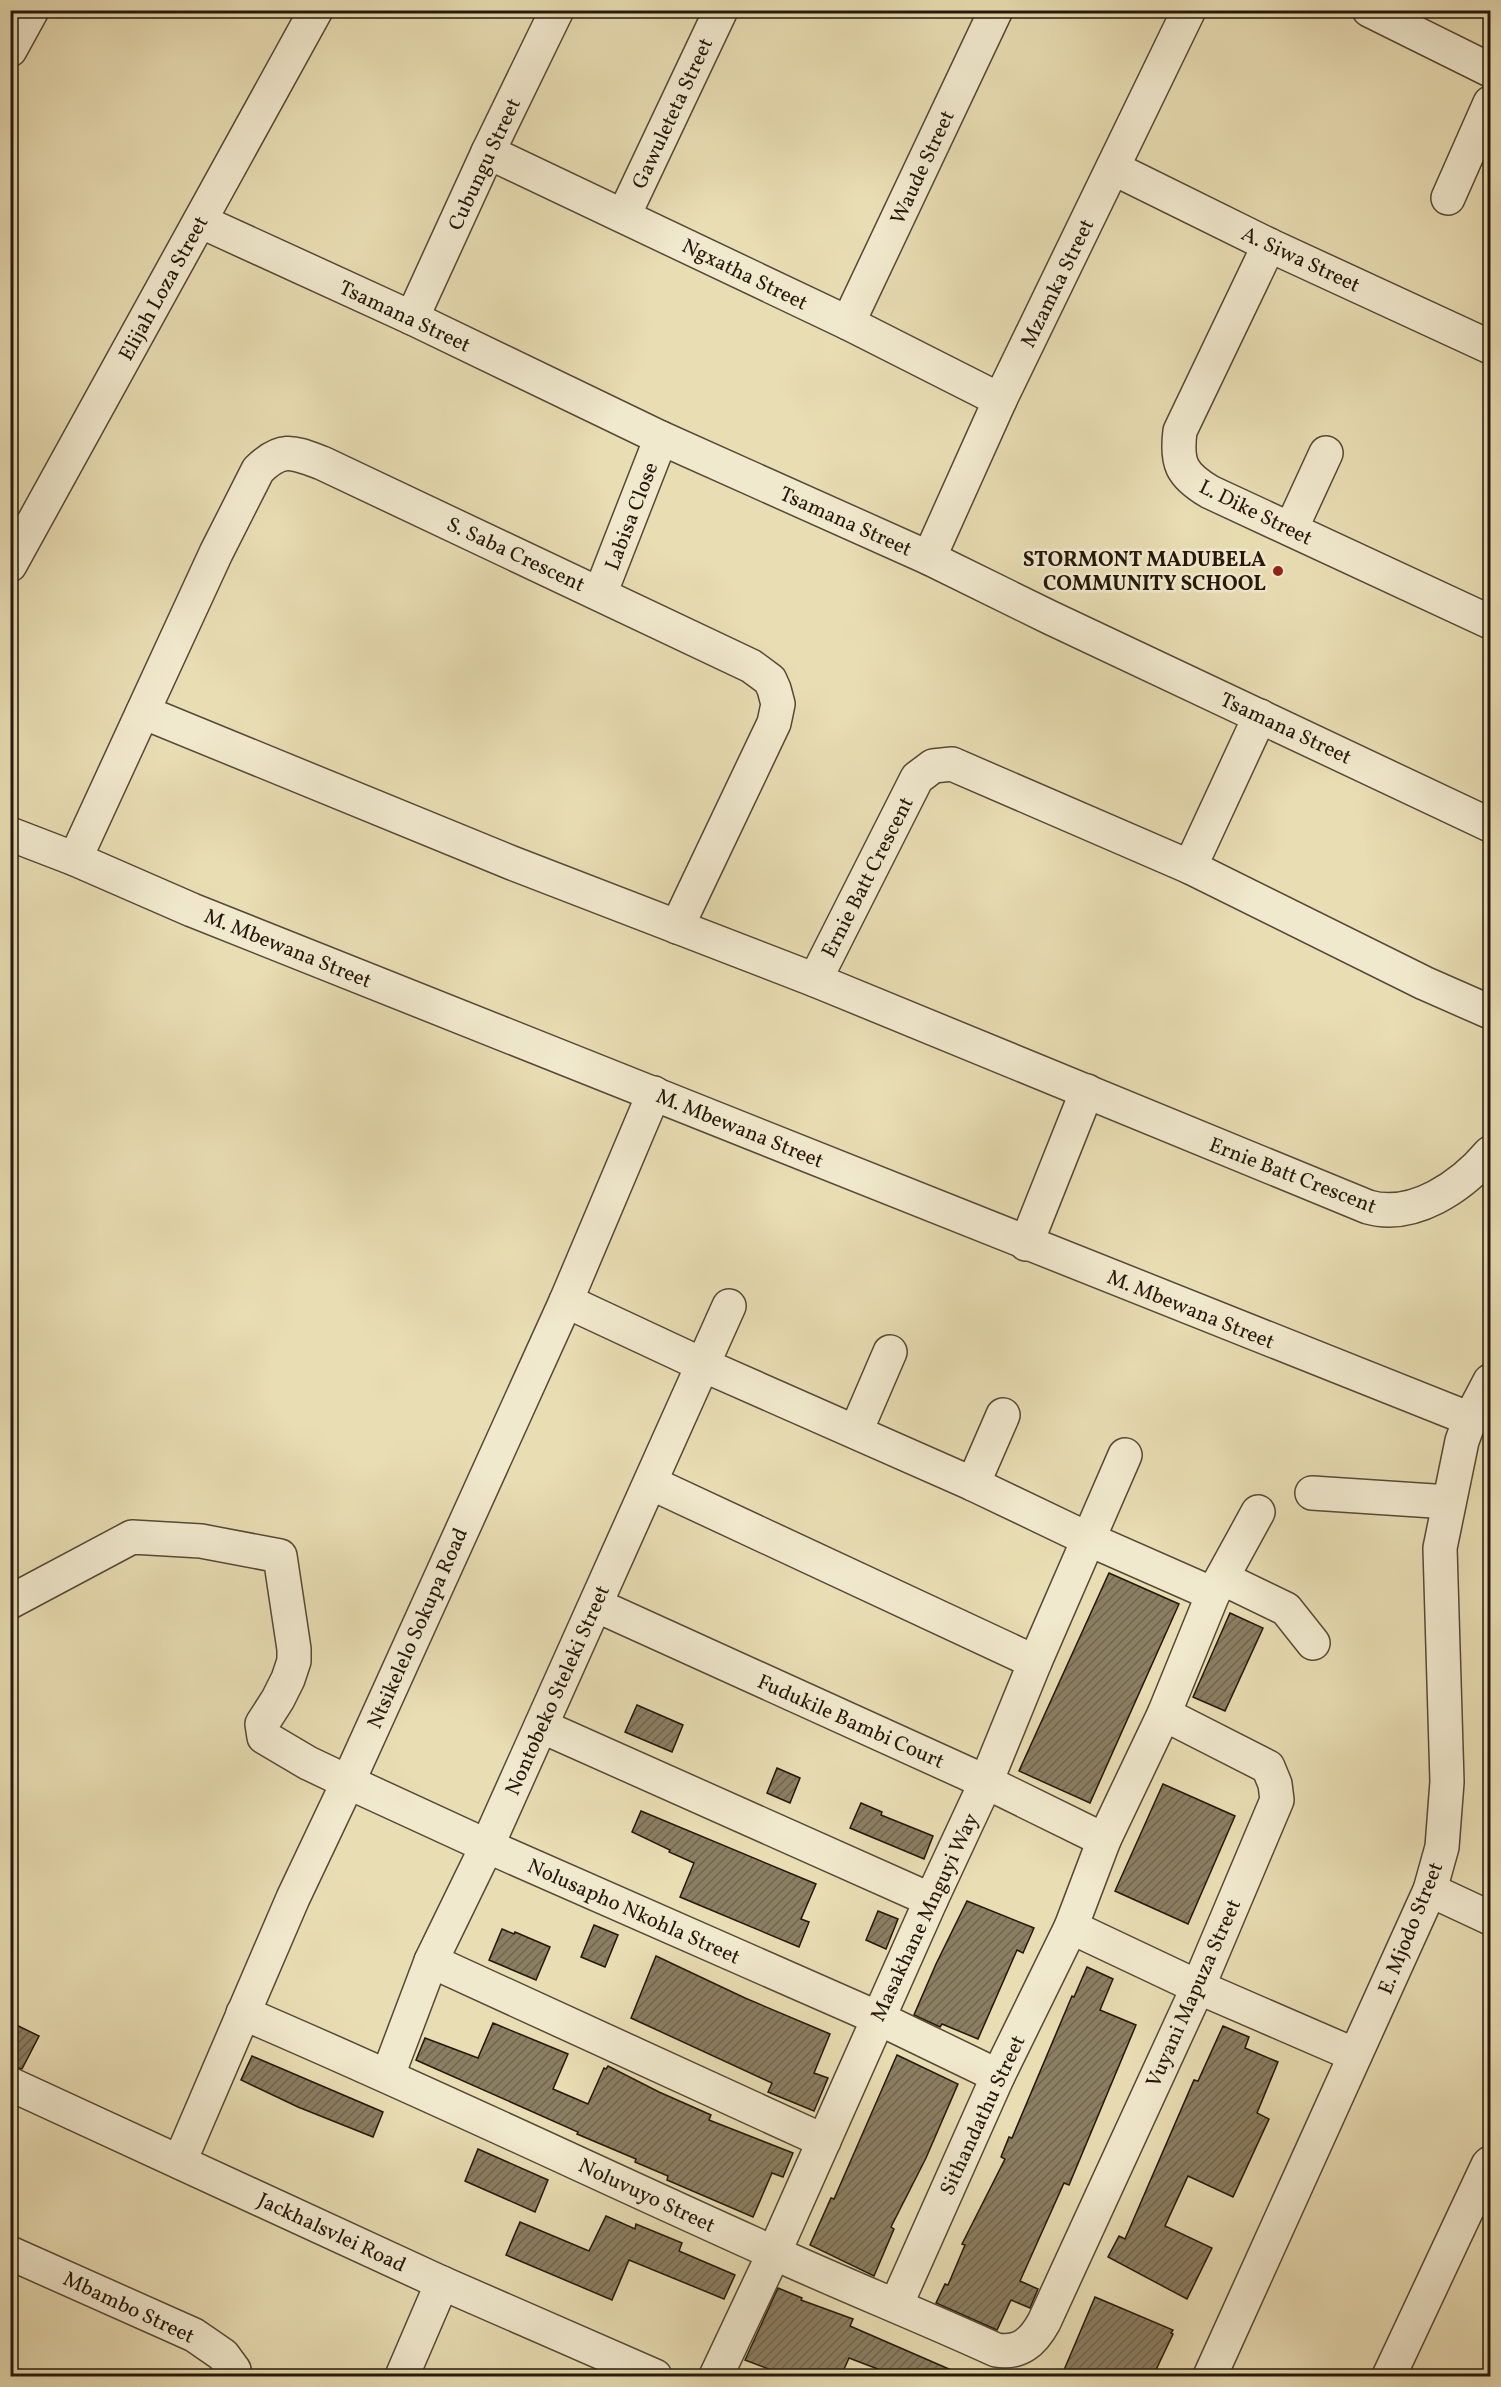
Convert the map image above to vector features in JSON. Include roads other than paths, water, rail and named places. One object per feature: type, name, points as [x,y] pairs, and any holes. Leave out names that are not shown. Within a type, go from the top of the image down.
[{"type":"street","points":[[10,50],[32,10]]},
{"type":"street","name":"Elijah Loza Street","points":[[10,565],[316,10]]},
{"type":"street","name":"Cubungu Street","points":[[412,318],[488,152],[557,10]]},
{"type":"street","name":"Gawuleteta Street","points":[[624,215],[721,10]]},
{"type":"street","name":"Waude Street","points":[[848,323],[996,10]]},
{"type":"street","name":"Mzamka Street","points":[[929,558],[1000,400],[1189,10]]},
{"type":"street","points":[[1375,12],[1491,70]]},
{"type":"street","points":[[1448,198],[1491,103]]},
{"type":"street","name":"Ngxatha Street","points":[[488,152],[848,323],[1000,400]]},
{"type":"street","name":"A. Siwa Street","points":[[1113,168],[1269,245],[1491,347]]},
{"type":"street","name":"Tsamana Street","points":[[200,222],[412,318],[661,438],[929,558],[1491,825]]},
{"type":"street","name":"L. Dike Street","points":[[1269,245],[1180,431],[1178,458],[1188,477],[1197,484],[1291,529],[1491,622]]},
{"type":"street","name":"Labisa Close","points":[[600,594],[661,438]]},
{"type":"street","name":"S. Saba Crescent","points":[[75,859],[216,553],[258,470],[268,459],[290,452],[322,463],[600,594],[751,666],[770,680],[778,704],[774,723],[677,927]]},
{"type":"street","points":[[1291,529],[1326,453]]},
{"type":"street","points":[[143,712],[512,863],[815,980]]},
{"type":"street","points":[[1190,867],[1260,716]]},
{"type":"street","name":"Ernie Batt Crescent","points":[[1491,1012],[1424,984],[1190,867],[960,765],[939,764],[924,771],[917,778],[815,980],[1296,1178],[1380,1210],[1399,1211],[1419,1205],[1464,1177],[1491,1153]]},
{"type":"street","name":"M. Mbewana Street","points":[[10,834],[75,859],[192,910],[1470,1419]]},
{"type":"street","points":[[1026,1244],[1087,1091]]},
{"type":"street","name":"Ntsikelelo Sokupa Road","points":[[180,2161],[293,1898],[566,1301],[654,1094]]},
{"type":"street","points":[[566,1301],[701,1365],[973,1484],[1088,1539],[1286,1609],[1313,1643]]},
{"type":"street","name":"Nontobeko Steleki Street","points":[[388,2075],[431,1961],[487,1846],[651,1483],[728,1306]]},
{"type":"street","points":[[856,1431],[890,1352]]},
{"type":"street","name":"E. Mjodo Street","points":[[1210,2376],[1430,1890],[1442,1847],[1447,1782],[1440,1548],[1462,1441],[1470,1419],[1491,1381]]},
{"type":"street","points":[[973,1484],[1004,1415]]},
{"type":"street","name":"Masakhane Mnguyi Way","points":[[716,2376],[774,2253],[986,1782],[1035,1662],[1125,1455]]},
{"type":"street","points":[[651,1483],[1035,1662]]},
{"type":"street","points":[[1312,1493],[1449,1502]]},
{"type":"street","name":"Sithandathu Street","points":[[896,2305],[998,2076],[1071,1926],[1104,1840],[1164,1714],[1218,1586],[1256,1511]]},
{"type":"street","name":"Nolusapho Nkohla Street","points":[[10,1602],[132,1536],[201,1541],[280,1556],[294,1661],[278,1699],[262,1724],[264,1737],[272,1743],[348,1782],[487,1846],[878,2018],[998,2076]]},
{"type":"street","name":"Fudukile Bambi Court","points":[[596,1605],[986,1782],[1104,1840]]},
{"type":"street","name":"Vuyani Mapuza Street","points":[[1044,2322],[1198,1987],[1276,1800],[1275,1784],[1268,1767],[1164,1714]]},
{"type":"street","points":[[541,1726],[931,1900]]},
{"type":"street","points":[[1430,1890],[1491,1918]]},
{"type":"street","points":[[1071,1926],[1198,1987],[1355,2055]]},
{"type":"street","points":[[431,1961],[824,2141]]},
{"type":"street","name":"Noluvuyo Street","points":[[243,2013],[388,2075],[774,2253],[996,2350],[1007,2352],[1027,2345],[1044,2322]]},
{"type":"street","name":"Jackhalsvlei Road","points":[[10,2084],[442,2283],[655,2376]]},
{"type":"street","points":[[1389,2376],[1488,2165],[1491,2163]]},
{"type":"street","name":"Mbambo Street","points":[[10,2253],[194,2335],[223,2355],[234,2370],[234,2376]]},
{"type":"street","points":[[402,2376],[442,2283]]},
{"type":"place","name":"STORMONT MADUBELA COMMUNITY SCHOOL","points":[[1278,571]]}]
